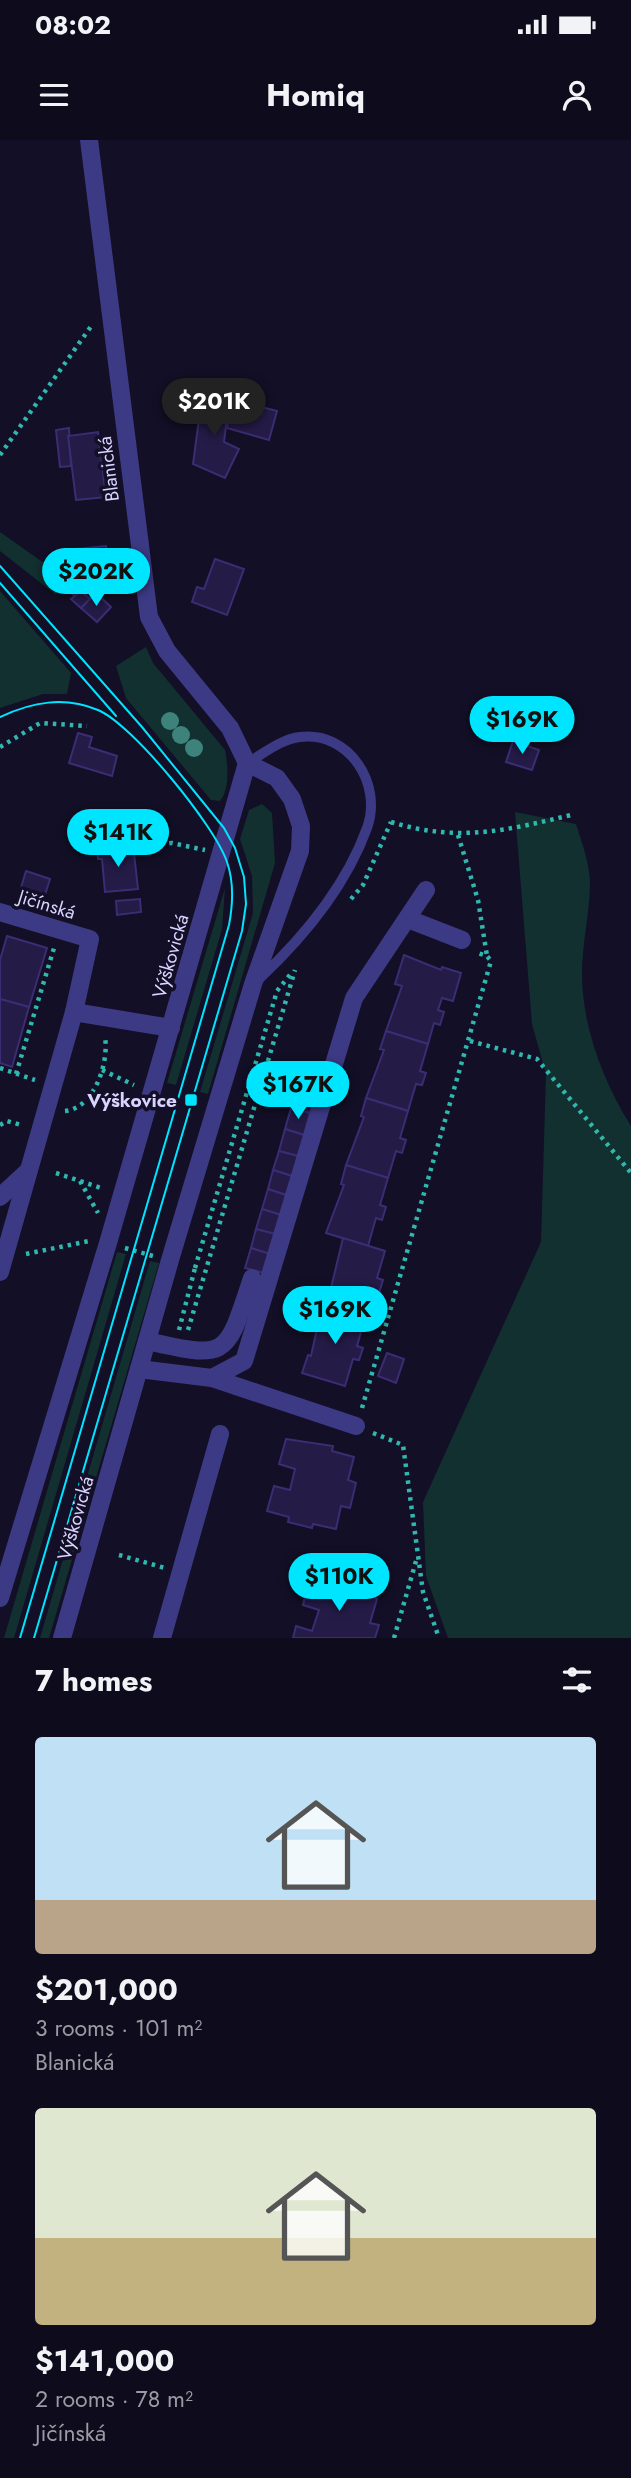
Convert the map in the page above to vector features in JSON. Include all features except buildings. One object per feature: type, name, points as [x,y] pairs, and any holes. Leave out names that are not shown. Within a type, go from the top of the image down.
[{"type":"street","name":"Blanická","points":[[89,140],[149,617],[167,651],[230,728],[247,763]]},
{"type":"street","name":"Výškovická","points":[[0,1598],[171,1028],[247,763],[276,778],[285,788],[298,811],[302,839],[300,851],[253,984],[62,1638]]},
{"type":"street","points":[[212,1378],[244,1361],[354,998],[426,890]]},
{"type":"street","name":"Jičínská","points":[[0,912],[90,939],[74,1012],[0,1272]]},
{"type":"street","points":[[408,919],[462,940]]},
{"type":"street","points":[[74,1012],[171,1028]]},
{"type":"street","name":"Jičínská","points":[[0,1197],[27,1171]]},
{"type":"street","points":[[147,1341],[199,1352],[217,1350],[233,1334],[252,1278]]},
{"type":"street","points":[[139,1369],[212,1378],[356,1426]]},
{"type":"street","points":[[162,1638],[220,1434]]},
{"type":"lane","points":[[247,763],[288,740],[299,737],[332,742],[351,754],[366,777],[370,815],[354,857],[334,891],[285,955],[253,984]]},
{"type":"path","points":[[0,455],[93,324]]},
{"type":"path","points":[[0,747],[40,723],[87,726]]},
{"type":"path","points":[[370,815],[417,830],[458,835],[500,832],[575,814]]},
{"type":"path","points":[[346,905],[363,885],[391,822]]},
{"type":"path","points":[[439,1638],[423,1592],[403,1445],[356,1426],[470,1041],[491,961],[487,956],[478,900],[458,835]]},
{"type":"path","points":[[127,848],[172,843],[212,851]]},
{"type":"path","points":[[462,940],[462,948],[487,956]]},
{"type":"path","points":[[16,1074],[55,946],[42,942]]},
{"type":"path","points":[[182,1349],[296,968],[277,991],[195,1268]]},
{"type":"path","points":[[46,1112],[70,1111],[86,1101],[102,1070],[107,1049],[102,1017]]},
{"type":"path","points":[[470,1041],[537,1059],[631,1173]]},
{"type":"path","points":[[0,1068],[53,1085]]},
{"type":"path","points":[[102,1070],[138,1086]]},
{"type":"path","points":[[56,1173],[108,1190]]},
{"type":"path","points":[[79,1180],[101,1217]]},
{"type":"path","points":[[119,1555],[182,1573]]},
{"type":"path","points":[[394,1638],[418,1557]]},
{"type":"green space","points":[[0,532],[61,575],[56,595],[0,551]]},
{"type":"green space","points":[[0,591],[71,673],[67,694],[43,694],[0,708]]},
{"type":"green space","points":[[146,647],[153,663],[225,750],[227,784],[220,801],[211,800],[126,698],[116,666]]},
{"type":"green space","points":[[262,804],[272,813],[275,863],[208,1094],[200,1092],[253,913],[252,876],[240,839],[249,810]]},
{"type":"green space","points":[[515,812],[576,824],[587,859],[590,882],[582,962],[586,1013],[603,1072],[631,1126],[631,1638],[448,1638],[426,1576],[423,1502],[541,1242],[546,1074],[532,1024]]},
{"type":"green space","points":[[225,888],[222,929],[176,1085],[167,1083]]},
{"type":"green space","points":[[117,1252],[126,1254],[14,1638],[4,1638]]},
{"type":"green space","points":[[150,1261],[159,1263],[49,1638],[40,1638]]},
{"type":"tram line","points":[[0,566],[142,727],[224,828],[235,848],[244,877],[246,904],[242,931],[34,1638]]},
{"type":"tram line","points":[[0,583],[116,716]]},
{"type":"tram line","points":[[0,717],[24,708],[60,702],[98,710],[113,719],[151,755],[207,825],[227,862],[232,893],[229,925],[20,1638]]},
{"type":"place","name":"Výškovice","points":[[191,1100]]}]
